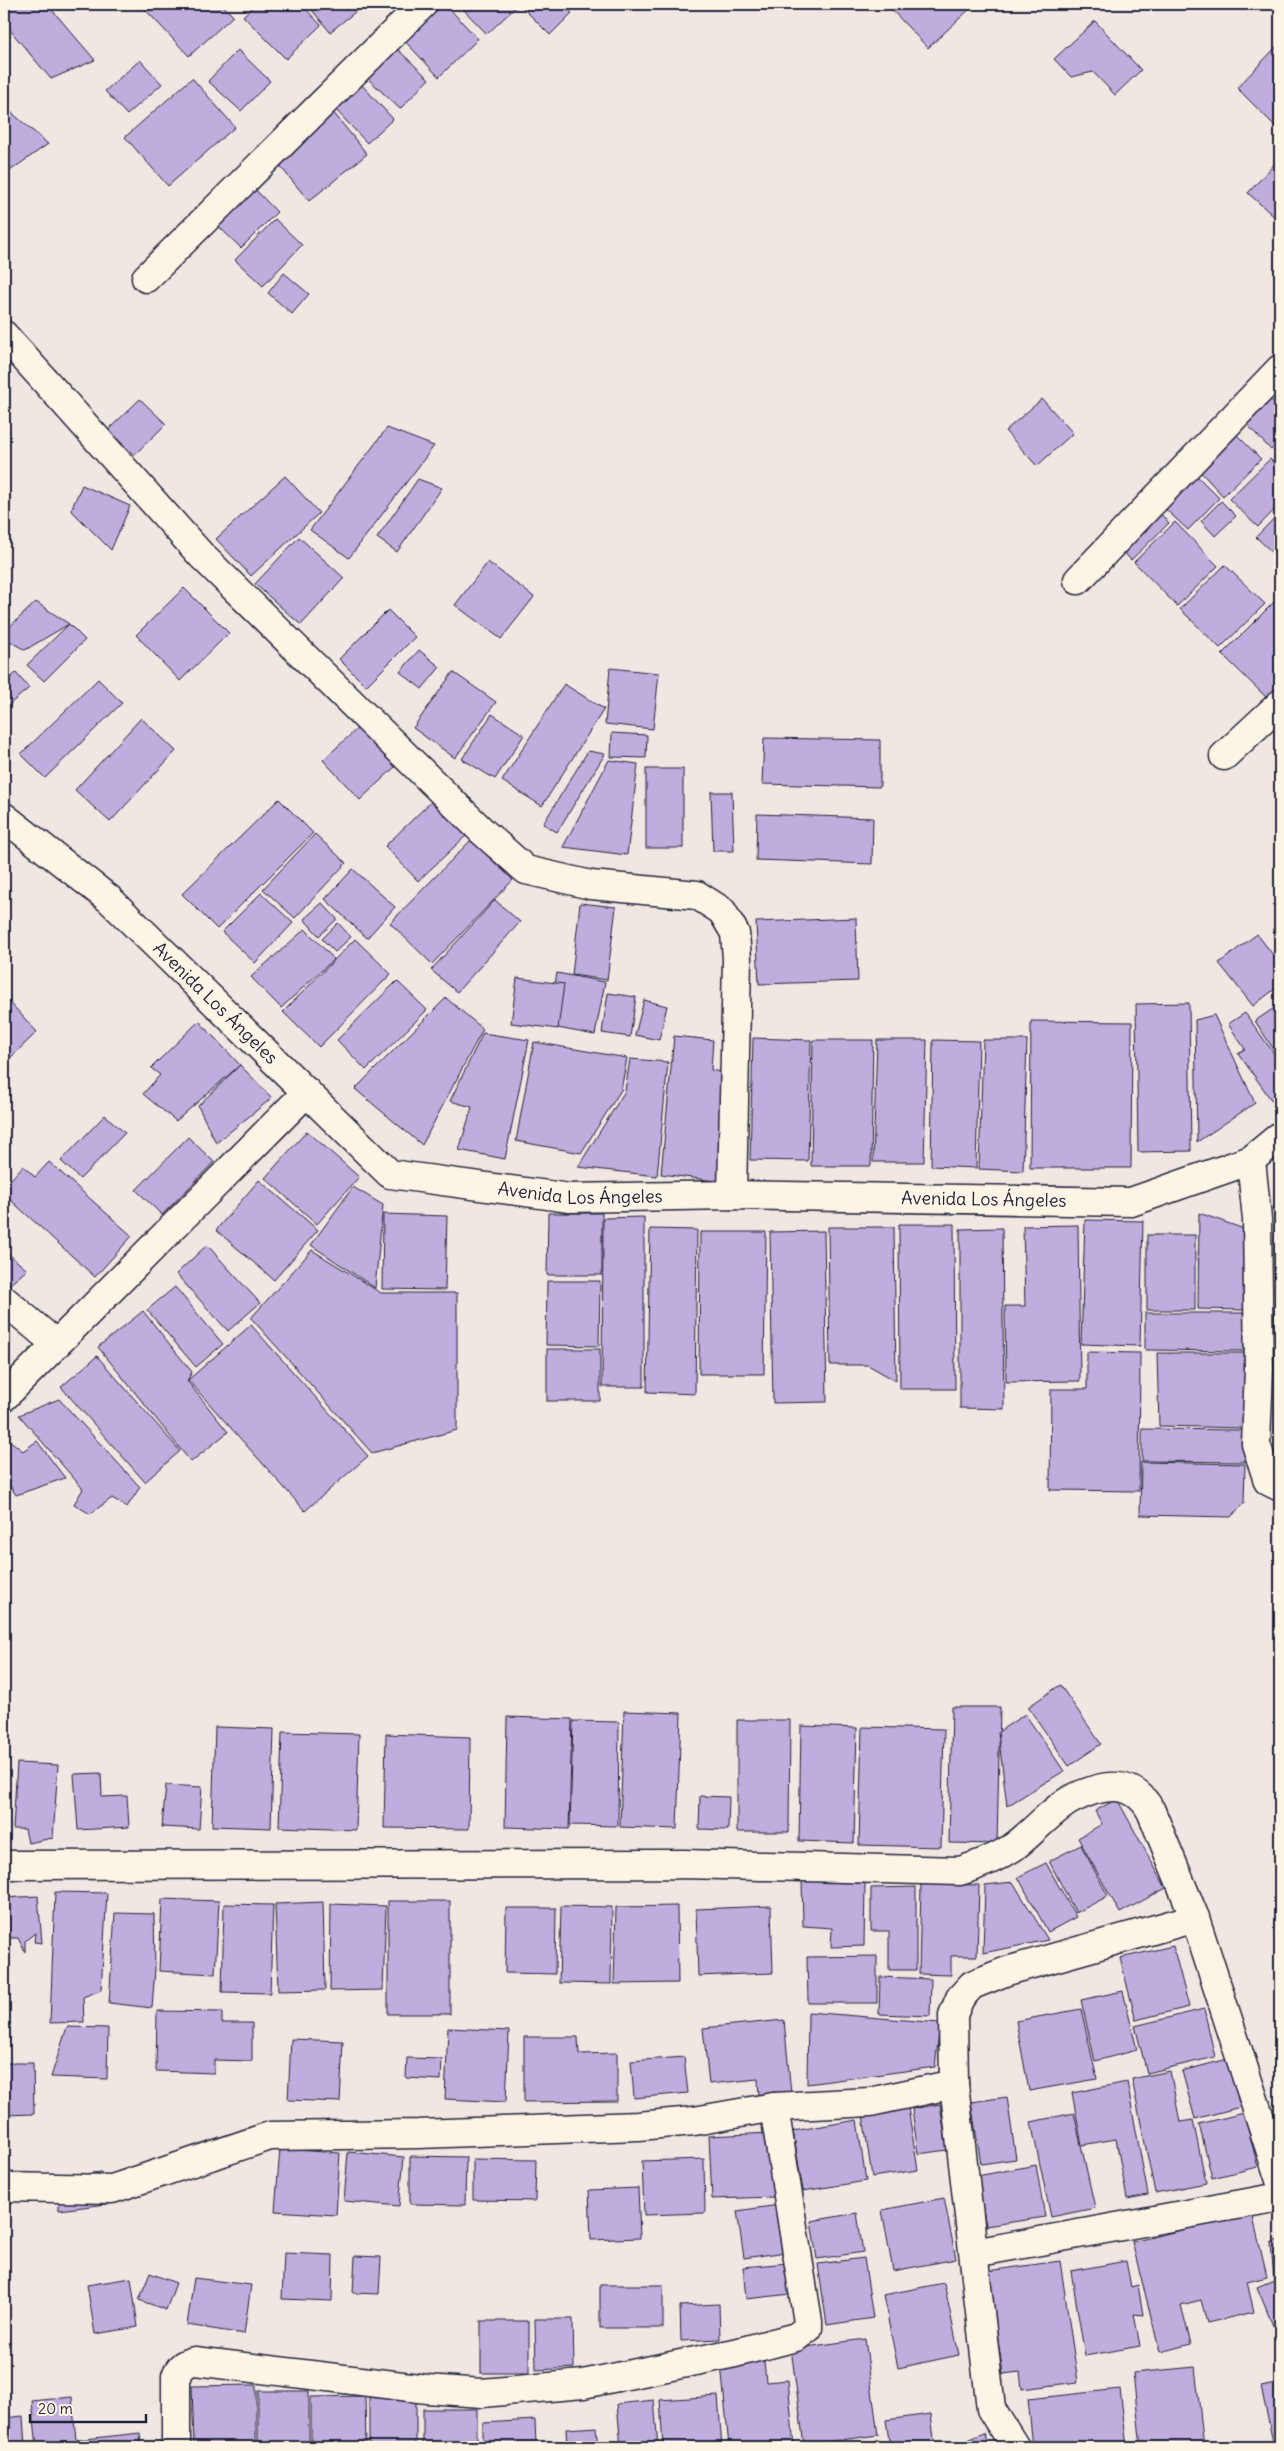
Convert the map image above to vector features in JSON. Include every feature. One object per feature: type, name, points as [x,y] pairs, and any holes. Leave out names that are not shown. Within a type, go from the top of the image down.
[{"type":"street","points":[[146,278],[423,4]]},
{"type":"street","points":[[4,335],[201,555],[476,825],[526,870],[591,885],[697,895],[722,910],[735,933],[737,959],[732,1195]]},
{"type":"street","points":[[1078,580],[1280,369]]},
{"type":"street","points":[[1224,756],[1280,704]]},
{"type":"street","name":"Avenida Los Ángeles","points":[[4,817],[109,899],[390,1174],[570,1198],[732,1195],[1131,1202],[1250,1160],[1280,1136]]},
{"type":"street","points":[[4,1397],[307,1092]]},
{"type":"street","points":[[1250,1160],[1257,1219],[1259,1369],[1256,1444],[1268,1481],[1280,1487]]},
{"type":"street","points":[[4,1300],[56,1344]]},
{"type":"street","points":[[4,1865],[684,1864],[960,1871],[988,1862],[1012,1847],[1071,1800],[1106,1786],[1130,1789],[1144,1798],[1195,1918],[1280,2180]]},
{"type":"street","points":[[1015,2447],[992,2409],[954,2084],[952,2015],[960,1998],[972,1985],[1007,1971],[1195,1918]]},
{"type":"street","points":[[4,2187],[112,2189],[270,2136],[418,2134],[638,2126],[694,2121],[774,2107],[870,2102],[954,2084]]},
{"type":"street","points":[[176,2447],[176,2376],[179,2368],[186,2362],[195,2360],[427,2390],[482,2393],[583,2384],[735,2354],[802,2333],[808,2328],[804,2286],[774,2107]]},
{"type":"street","points":[[974,2253],[1280,2197]]},
{"type":"building","points":[[12,4],[47,4],[95,60],[51,79],[4,23],[4,11]]},
{"type":"building","points":[[140,4],[222,4],[233,16],[189,56]]},
{"type":"building","points":[[256,4],[301,4],[321,25],[286,59],[243,16]]},
{"type":"building","points":[[307,4],[365,4],[330,32]]},
{"type":"building","points":[[431,4],[445,4],[478,39],[439,77],[399,35]]},
{"type":"building","points":[[458,4],[517,4],[518,5],[487,34]]},
{"type":"building","points":[[519,4],[563,4],[572,13],[550,35]]},
{"type":"building","points":[[892,4],[975,4],[928,48],[889,7]]},
{"type":"building","points":[[1095,21],[1141,70],[1115,95],[1093,72],[1071,77],[1054,59]]},
{"type":"building","points":[[1280,43],[1280,131],[1237,88]]},
{"type":"building","points":[[393,45],[429,79],[400,109],[364,75]]},
{"type":"building","points":[[238,50],[270,81],[241,111],[208,81]]},
{"type":"building","points":[[140,60],[162,84],[127,115],[105,91]]},
{"type":"building","points":[[192,78],[235,127],[168,186],[125,137]]},
{"type":"building","points":[[361,84],[393,119],[367,143],[334,108]]},
{"type":"building","points":[[4,106],[48,144],[4,175]]},
{"type":"building","points":[[332,111],[367,154],[309,201],[274,159]]},
{"type":"building","points":[[1280,158],[1280,222],[1248,193]]},
{"type":"building","points":[[250,184],[277,212],[241,248],[213,221]]},
{"type":"building","points":[[275,219],[302,245],[263,286],[235,260]]},
{"type":"building","points":[[284,273],[309,294],[292,314],[268,293]]},
{"type":"building","points":[[1265,393],[1280,410],[1280,441],[1271,450],[1240,417]]},
{"type":"building","points":[[140,399],[166,424],[134,455],[108,430]]},
{"type":"building","points":[[1042,399],[1073,433],[1037,466],[1005,431]]},
{"type":"building","points":[[387,428],[434,446],[349,558],[310,530]]},
{"type":"building","points":[[1231,429],[1261,459],[1223,496],[1194,465]]},
{"type":"building","points":[[1270,459],[1280,469],[1280,504],[1258,527],[1229,499]]},
{"type":"building","points":[[1191,470],[1219,498],[1188,530],[1159,503]]},
{"type":"building","points":[[285,476],[319,513],[251,576],[216,539]]},
{"type":"building","points":[[418,479],[442,488],[397,552],[377,538]]},
{"type":"building","points":[[82,485],[130,506],[111,550],[71,510]]},
{"type":"building","points":[[1221,501],[1236,516],[1215,536],[1201,521]]},
{"type":"building","points":[[1155,508],[1169,523],[1131,560],[1117,545]]},
{"type":"building","points":[[1280,512],[1280,560],[1256,537]]},
{"type":"building","points":[[1175,522],[1218,566],[1177,606],[1134,562]]},
{"type":"building","points":[[299,537],[344,578],[301,625],[255,584]]},
{"type":"building","points":[[488,562],[534,597],[501,639],[455,605]]},
{"type":"building","points":[[1225,565],[1265,604],[1220,648],[1180,609]]},
{"type":"building","points":[[184,588],[229,633],[180,681],[136,635]]},
{"type":"building","points":[[36,602],[69,624],[25,650],[4,638],[4,632]]},
{"type":"building","points":[[1274,602],[1280,605],[1280,698],[1274,705],[1222,654]]},
{"type":"building","points":[[388,610],[415,637],[366,686],[339,659]]},
{"type":"building","points":[[69,624],[85,640],[44,681],[27,665]]},
{"type":"building","points":[[419,650],[440,667],[422,689],[400,672]]},
{"type":"building","points":[[610,668],[659,673],[653,729],[605,724]]},
{"type":"building","points":[[453,672],[496,702],[455,758],[413,728]]},
{"type":"building","points":[[16,673],[29,688],[4,709],[4,683]]},
{"type":"building","points":[[98,679],[122,703],[45,778],[21,754]]},
{"type":"building","points":[[564,684],[604,709],[542,806],[502,781]]},
{"type":"building","points":[[492,714],[524,735],[495,779],[462,759]]},
{"type":"building","points":[[141,718],[176,751],[110,822],[75,790]]},
{"type":"building","points":[[360,726],[397,765],[360,800],[323,760]]},
{"type":"building","points":[[612,733],[647,735],[646,758],[611,757]]},
{"type":"building","points":[[764,738],[880,740],[880,787],[762,784]]},
{"type":"building","points":[[588,751],[605,754],[557,832],[543,824]]},
{"type":"building","points":[[609,760],[638,764],[627,855],[563,847]]},
{"type":"building","points":[[646,769],[683,769],[683,848],[646,848]]},
{"type":"building","points":[[711,792],[732,792],[734,851],[713,851]]},
{"type":"building","points":[[436,797],[469,833],[418,881],[385,846]]},
{"type":"building","points":[[279,799],[313,833],[217,929],[182,894]]},
{"type":"building","points":[[757,814],[873,818],[872,864],[756,860]]},
{"type":"building","points":[[315,834],[346,863],[295,918],[263,889]]},
{"type":"building","points":[[471,840],[513,880],[432,964],[390,923]]},
{"type":"building","points":[[353,869],[395,907],[367,938],[325,899]]},
{"type":"building","points":[[261,893],[293,923],[255,963],[222,932]]},
{"type":"building","points":[[495,900],[520,922],[457,992],[431,970]]},
{"type":"building","points":[[322,903],[337,919],[319,936],[304,919]]},
{"type":"building","points":[[580,903],[616,907],[607,980],[572,975]]},
{"type":"building","points":[[856,918],[858,981],[759,984],[756,922]]},
{"type":"building","points":[[338,923],[351,937],[335,952],[322,939]]},
{"type":"building","points":[[305,929],[334,959],[281,1008],[251,977]]},
{"type":"building","points":[[1257,934],[1280,964],[1280,985],[1253,1006],[1219,963]]},
{"type":"building","points":[[355,939],[391,974],[319,1047],[283,1012]]},
{"type":"building","points":[[557,973],[605,982],[595,1035],[547,1026]]},
{"type":"building","points":[[517,978],[564,984],[558,1029],[511,1023]]},
{"type":"building","points":[[397,981],[427,1010],[366,1070],[337,1040]]},
{"type":"building","points":[[608,993],[636,997],[630,1037],[602,1033]]},
{"type":"building","points":[[4,996],[37,1032],[4,1064]]},
{"type":"building","points":[[446,998],[483,1029],[422,1145],[355,1089]]},
{"type":"building","points":[[644,1000],[667,1006],[659,1040],[635,1035]]},
{"type":"building","points":[[1189,1003],[1191,1151],[1138,1152],[1136,1004]]},
{"type":"building","points":[[1280,1004],[1280,1059],[1255,1021]]},
{"type":"building","points":[[1245,1013],[1280,1062],[1280,1095],[1272,1101],[1238,1053],[1245,1049],[1228,1024]]},
{"type":"building","points":[[1214,1015],[1255,1103],[1197,1142],[1195,1020]]},
{"type":"building","points":[[199,1021],[240,1065],[176,1121],[143,1094],[160,1075],[151,1068]]},
{"type":"building","points":[[1031,1021],[1132,1022],[1131,1168],[1030,1168]]},
{"type":"building","points":[[483,1033],[529,1040],[505,1159],[459,1150],[472,1107],[450,1101]]},
{"type":"building","points":[[674,1036],[713,1040],[711,1070],[730,1074],[723,1182],[661,1174]]},
{"type":"building","points":[[753,1038],[811,1040],[808,1161],[750,1160]]},
{"type":"building","points":[[813,1040],[873,1040],[871,1166],[811,1166]]},
{"type":"building","points":[[877,1040],[927,1040],[924,1162],[873,1162]]},
{"type":"building","points":[[933,1040],[979,1041],[976,1168],[931,1166]]},
{"type":"building","points":[[983,1040],[1027,1040],[1023,1171],[979,1169]]},
{"type":"building","points":[[534,1042],[627,1058],[621,1090],[581,1153],[516,1141]]},
{"type":"building","points":[[630,1059],[668,1062],[657,1176],[578,1167],[625,1091]]},
{"type":"building","points":[[240,1065],[272,1098],[216,1143],[198,1106]]},
{"type":"building","points":[[105,1115],[125,1133],[80,1179],[61,1161]]},
{"type":"building","points":[[307,1131],[359,1177],[317,1224],[265,1178]]},
{"type":"building","points":[[188,1137],[214,1162],[162,1215],[136,1190]]},
{"type":"building","points":[[49,1162],[132,1236],[95,1277],[4,1194],[4,1187],[23,1166],[35,1177]]},
{"type":"building","points":[[259,1180],[318,1230],[274,1280],[216,1230]]},
{"type":"building","points":[[353,1187],[383,1205],[375,1288],[311,1245]]},
{"type":"building","points":[[1280,1202],[1280,1219],[1272,1209]]},
{"type":"building","points":[[548,1213],[602,1213],[602,1275],[547,1275]]},
{"type":"building","points":[[1199,1213],[1247,1230],[1246,1310],[1198,1309]]},
{"type":"building","points":[[383,1214],[447,1216],[445,1290],[382,1289]]},
{"type":"building","points":[[644,1217],[644,1387],[602,1387],[603,1218]]},
{"type":"building","points":[[1085,1220],[1143,1221],[1140,1346],[1081,1344]]},
{"type":"building","points":[[899,1224],[954,1224],[955,1389],[900,1389]]},
{"type":"building","points":[[1078,1225],[1080,1381],[1006,1382],[1005,1306],[1025,1306],[1023,1226]]},
{"type":"building","points":[[828,1227],[894,1227],[896,1381],[868,1365],[830,1365]]},
{"type":"building","points":[[1002,1228],[1004,1409],[960,1408],[960,1229]]},
{"type":"building","points":[[650,1229],[697,1230],[695,1394],[647,1392]]},
{"type":"building","points":[[824,1231],[827,1402],[773,1403],[770,1232]]},
{"type":"building","points":[[700,1232],[766,1232],[764,1374],[699,1374]]},
{"type":"building","points":[[1147,1235],[1195,1235],[1195,1310],[1147,1310]]},
{"type":"building","points":[[207,1245],[260,1303],[228,1331],[176,1274]]},
{"type":"building","points":[[1275,1248],[1280,1252],[1280,1338],[1276,1338]]},
{"type":"building","points":[[4,1250],[27,1270],[4,1289]]},
{"type":"building","points":[[312,1250],[381,1293],[457,1293],[457,1430],[372,1453],[251,1318]]},
{"type":"building","points":[[547,1281],[600,1281],[599,1346],[546,1345]]},
{"type":"building","points":[[175,1287],[223,1344],[196,1367],[147,1310]]},
{"type":"building","points":[[143,1311],[192,1372],[187,1381],[228,1432],[191,1462],[98,1347]]},
{"type":"building","points":[[1145,1313],[1245,1313],[1245,1351],[1145,1350]]},
{"type":"building","points":[[251,1325],[368,1456],[305,1511],[188,1380]]},
{"type":"building","points":[[1277,1341],[1280,1341],[1280,1413],[1276,1417]]},
{"type":"building","points":[[547,1349],[600,1349],[600,1401],[547,1401]]},
{"type":"building","points":[[1087,1352],[1140,1353],[1139,1491],[1050,1490],[1051,1389],[1087,1389]]},
{"type":"building","points":[[1157,1353],[1245,1353],[1245,1428],[1159,1426]]},
{"type":"building","points":[[97,1356],[180,1451],[145,1482],[61,1387]]},
{"type":"building","points":[[59,1399],[140,1487],[127,1507],[112,1498],[90,1514],[74,1504],[83,1489],[19,1415]]},
{"type":"building","points":[[1280,1420],[1280,1467],[1278,1422]]},
{"type":"building","points":[[1142,1429],[1245,1430],[1245,1462],[1142,1461]]},
{"type":"building","points":[[8,1439],[23,1451],[37,1441],[65,1478],[16,1495],[4,1477],[4,1444]]},
{"type":"building","points":[[1141,1462],[1245,1464],[1244,1503],[1231,1517],[1140,1515]]},
{"type":"building","points":[[1060,1685],[1101,1744],[1069,1766],[1028,1707]]},
{"type":"building","points":[[952,1707],[1000,1707],[997,1844],[949,1843]]},
{"type":"building","points":[[624,1711],[681,1713],[677,1829],[620,1827]]},
{"type":"building","points":[[1025,1714],[1064,1771],[1007,1806],[998,1732]]},
{"type":"building","points":[[507,1717],[572,1719],[569,1829],[505,1827]]},
{"type":"building","points":[[737,1720],[790,1720],[789,1832],[737,1832]]},
{"type":"building","points":[[573,1721],[619,1722],[618,1826],[570,1825]]},
{"type":"building","points":[[801,1726],[857,1728],[854,1843],[799,1841]]},
{"type":"building","points":[[215,1727],[274,1729],[271,1828],[212,1826]]},
{"type":"building","points":[[862,1727],[944,1729],[941,1847],[859,1845]]},
{"type":"building","points":[[282,1732],[359,1734],[356,1830],[279,1827]]},
{"type":"building","points":[[386,1734],[470,1737],[469,1829],[384,1828]]},
{"type":"building","points":[[17,1763],[58,1765],[53,1838],[28,1843],[25,1829],[13,1829]]},
{"type":"building","points":[[101,1773],[102,1797],[127,1796],[129,1827],[78,1830],[74,1774]]},
{"type":"building","points":[[166,1785],[202,1787],[199,1829],[162,1827]]},
{"type":"building","points":[[700,1796],[729,1797],[728,1830],[699,1829]]},
{"type":"building","points":[[1117,1799],[1166,1888],[1120,1913],[1078,1838],[1102,1824],[1095,1811]]},
{"type":"building","points":[[1081,1845],[1108,1896],[1076,1913],[1049,1861]]},
{"type":"building","points":[[1046,1863],[1076,1917],[1048,1932],[1018,1877]]},
{"type":"building","points":[[802,1881],[865,1883],[864,1946],[831,1947],[832,1928],[803,1926]]},
{"type":"building","points":[[1013,1882],[1048,1940],[983,1953],[985,1885]]},
{"type":"building","points":[[921,1884],[979,1885],[977,1956],[951,1956],[951,1975],[919,1974]]},
{"type":"building","points":[[916,1887],[916,1970],[889,1970],[889,1931],[871,1931],[871,1888]]},
{"type":"building","points":[[55,1892],[107,1893],[101,1990],[83,1997],[84,2022],[50,2023]]},
{"type":"building","points":[[38,1896],[42,1943],[34,1942],[35,1933],[25,1941],[25,1952],[18,1938],[7,1938],[4,1898]]},
{"type":"building","points":[[162,1899],[219,1901],[215,1974],[159,1971]]},
{"type":"building","points":[[388,1901],[450,1901],[450,2014],[388,2014]]},
{"type":"building","points":[[323,1902],[325,1990],[278,1991],[275,1904]]},
{"type":"building","points":[[224,1904],[273,1905],[270,1993],[222,1992]]},
{"type":"building","points":[[331,1904],[386,1906],[383,1990],[330,1991]]},
{"type":"building","points":[[561,1906],[612,1907],[611,1984],[559,1983]]},
{"type":"building","points":[[677,1906],[678,1983],[614,1984],[616,1907]]},
{"type":"building","points":[[771,1906],[773,1973],[698,1976],[696,1909]]},
{"type":"building","points":[[506,1908],[556,1908],[555,1974],[505,1973]]},
{"type":"building","points":[[115,1913],[154,1914],[155,1969],[152,2008],[109,2003]]},
{"type":"building","points":[[1173,1946],[1189,2007],[1136,2020],[1120,1958]]},
{"type":"building","points":[[877,1956],[877,2003],[808,2003],[807,1957]]},
{"type":"building","points":[[880,1977],[931,1979],[930,2016],[879,2014]]},
{"type":"building","points":[[1123,1991],[1137,2050],[1095,2061],[1081,2000]]},
{"type":"building","points":[[1081,2009],[1097,2079],[1029,2091],[1016,2021]]},
{"type":"building","points":[[1204,2009],[1215,2057],[1147,2073],[1135,2026]]},
{"type":"building","points":[[157,2011],[222,2012],[222,2023],[252,2023],[252,2061],[214,2060],[214,2073],[156,2071]]},
{"type":"building","points":[[808,2012],[940,2023],[935,2067],[807,2084]]},
{"type":"building","points":[[784,2020],[791,2093],[759,2096],[758,2079],[709,2084],[703,2028]]},
{"type":"building","points":[[67,2027],[108,2028],[107,2079],[51,2077]]},
{"type":"building","points":[[448,2028],[509,2031],[506,2102],[445,2099]]},
{"type":"building","points":[[524,2037],[578,2037],[579,2054],[617,2053],[617,2101],[524,2102]]},
{"type":"building","points":[[291,2039],[343,2041],[340,2102],[288,2100]]},
{"type":"building","points":[[684,2057],[688,2093],[634,2098],[631,2061]]},
{"type":"building","points":[[407,2058],[442,2059],[441,2080],[406,2078]]},
{"type":"building","points":[[1228,2059],[1240,2107],[1195,2119],[1182,2071]]},
{"type":"building","points":[[4,2063],[33,2063],[34,2114],[4,2115]]},
{"type":"building","points":[[1170,2071],[1180,2122],[1193,2120],[1206,2183],[1155,2193],[1132,2079]]},
{"type":"building","points":[[1127,2082],[1148,2195],[1127,2199],[1116,2139],[1082,2145],[1072,2093]]},
{"type":"building","points":[[1007,2097],[1016,2159],[981,2164],[971,2102]]},
{"type":"building","points":[[940,2104],[947,2150],[918,2154],[912,2109]]},
{"type":"building","points":[[908,2108],[918,2170],[872,2177],[863,2115]]},
{"type":"building","points":[[1074,2113],[1095,2208],[1051,2217],[1031,2122]]},
{"type":"building","points":[[1244,2113],[1258,2167],[1212,2178],[1199,2124]]},
{"type":"building","points":[[857,2120],[866,2181],[803,2191],[793,2131]]},
{"type":"building","points":[[771,2133],[774,2197],[712,2199],[709,2136]]},
{"type":"building","points":[[280,2149],[340,2153],[336,2215],[275,2211]]},
{"type":"building","points":[[348,2152],[404,2157],[399,2206],[344,2201]]},
{"type":"building","points":[[410,2156],[466,2157],[465,2205],[410,2204]]},
{"type":"building","points":[[473,2159],[536,2160],[535,2201],[473,2200]]},
{"type":"building","points":[[704,2159],[705,2213],[644,2215],[642,2161]]},
{"type":"building","points":[[1036,2165],[1045,2217],[986,2226],[977,2176]]},
{"type":"building","points":[[101,2172],[107,2204],[59,2210],[58,2177]]},
{"type":"building","points":[[638,2188],[640,2238],[591,2240],[589,2190]]},
{"type":"building","points":[[944,2198],[956,2259],[893,2271],[882,2210]]},
{"type":"building","points":[[779,2205],[786,2252],[744,2258],[737,2211]]},
{"type":"building","points":[[857,2213],[863,2252],[817,2259],[811,2221]]},
{"type":"building","points":[[1252,2213],[1267,2277],[1247,2282],[1254,2312],[1207,2323],[1201,2300],[1181,2305],[1191,2344],[1160,2352],[1132,2242]]},
{"type":"building","points":[[1280,2239],[1280,2331],[1276,2333],[1257,2287],[1274,2280],[1271,2243]]},
{"type":"building","points":[[284,2253],[333,2255],[332,2301],[282,2299]]},
{"type":"building","points":[[355,2256],[381,2257],[379,2294],[353,2293]]},
{"type":"building","points":[[864,2258],[873,2318],[827,2325],[818,2264]]},
{"type":"building","points":[[1060,2261],[1078,2382],[1022,2389],[1020,2372],[1003,2374],[988,2271]]},
{"type":"building","points":[[1126,2261],[1131,2287],[1138,2285],[1143,2315],[1134,2314],[1140,2346],[1085,2356],[1071,2271]]},
{"type":"building","points":[[788,2263],[791,2294],[746,2299],[743,2267]]},
{"type":"building","points":[[150,2273],[176,2283],[166,2310],[139,2300]]},
{"type":"building","points":[[131,2278],[138,2327],[95,2334],[87,2285]]},
{"type":"building","points":[[194,2278],[251,2285],[244,2334],[187,2325]]},
{"type":"building","points":[[944,2283],[959,2355],[898,2368],[883,2295]]},
{"type":"building","points":[[600,2285],[663,2285],[663,2328],[600,2328]]},
{"type":"building","points":[[719,2304],[720,2339],[681,2341],[680,2306]]},
{"type":"building","points":[[535,2319],[573,2319],[574,2368],[536,2370]]},
{"type":"building","points":[[481,2321],[529,2321],[529,2373],[481,2373]]},
{"type":"building","points":[[865,2339],[878,2435],[804,2445],[791,2349]]},
{"type":"building","points":[[764,2361],[766,2382],[788,2380],[794,2447],[729,2447],[721,2364]]},
{"type":"building","points":[[1195,2367],[1204,2447],[1141,2447],[1133,2373]]},
{"type":"building","points":[[1280,2383],[1280,2447],[1274,2447],[1261,2387]]},
{"type":"building","points":[[256,2385],[256,2447],[194,2447],[192,2386]]},
{"type":"building","points":[[1120,2389],[1127,2447],[1033,2447],[1028,2399]]},
{"type":"building","points":[[258,2391],[309,2391],[309,2447],[258,2447]]},
{"type":"building","points":[[365,2396],[366,2447],[311,2447],[311,2397]]},
{"type":"building","points":[[718,2396],[722,2447],[663,2447],[660,2400]]},
{"type":"building","points":[[72,2397],[76,2440],[140,2433],[141,2447],[37,2447],[32,2401]]},
{"type":"building","points":[[369,2397],[416,2397],[416,2447],[369,2447]]},
{"type":"building","points":[[654,2400],[658,2447],[621,2447],[617,2404]]},
{"type":"building","points":[[423,2409],[477,2409],[477,2447],[423,2447]]},
{"type":"building","points":[[931,2414],[935,2447],[890,2447],[886,2420]]},
{"type":"building","points":[[23,2416],[25,2447],[4,2447],[4,2418]]},
{"type":"building","points":[[535,2420],[536,2447],[483,2447],[483,2423]]},
{"type":"building","points":[[596,2427],[598,2447],[567,2447],[566,2429]]},
{"type":"building","points":[[984,2433],[990,2447],[952,2447]]}]
